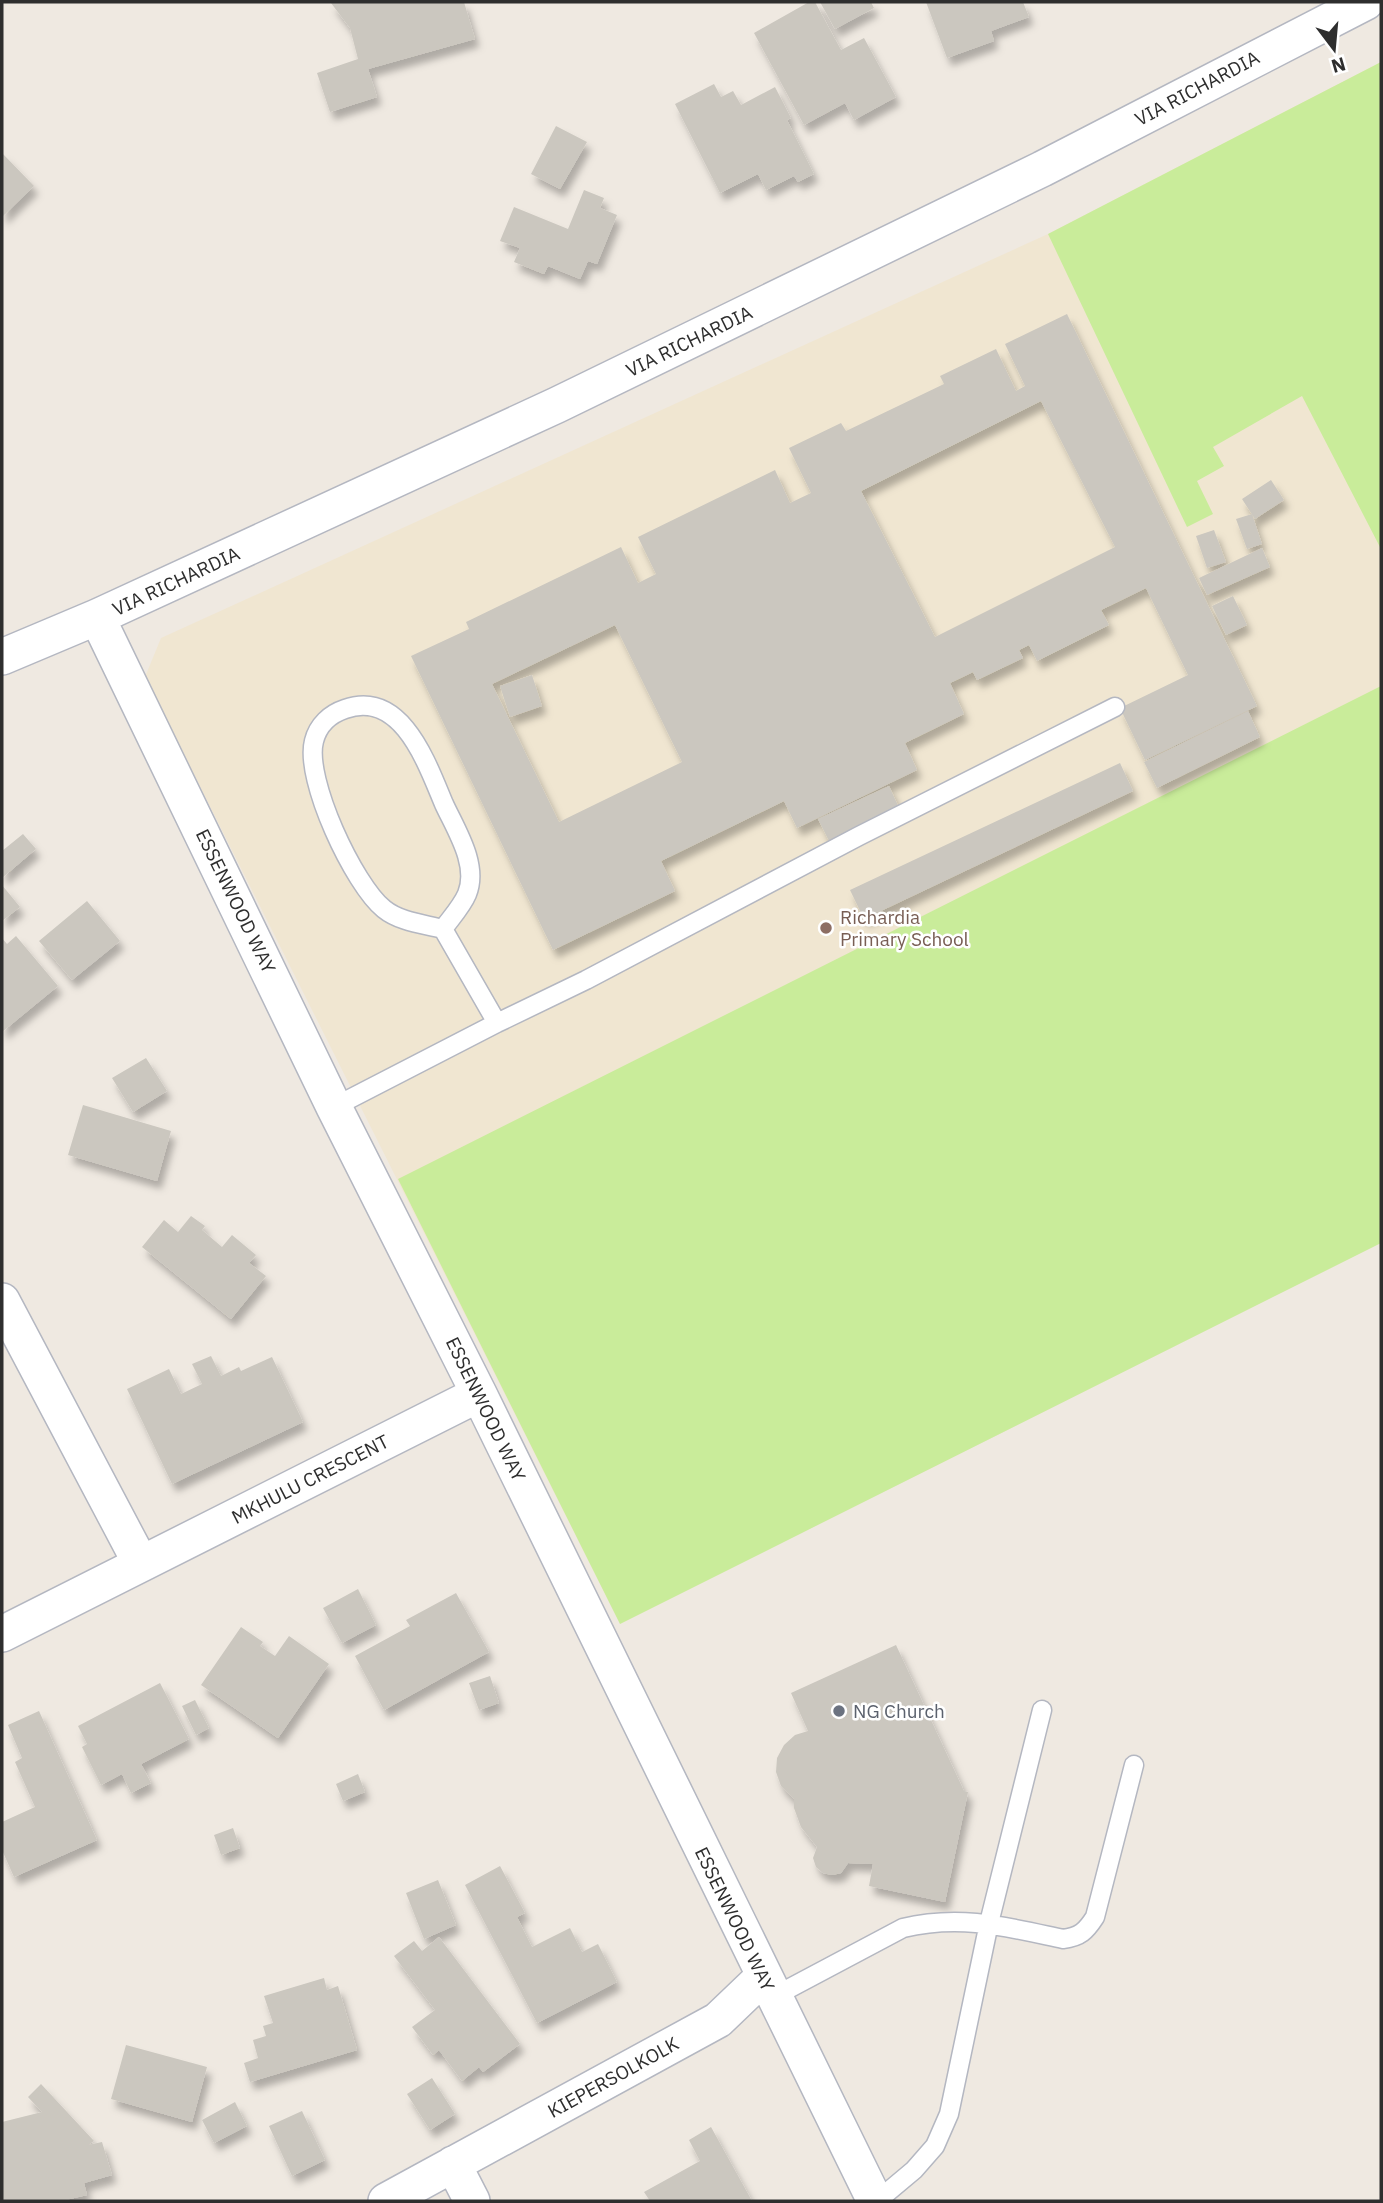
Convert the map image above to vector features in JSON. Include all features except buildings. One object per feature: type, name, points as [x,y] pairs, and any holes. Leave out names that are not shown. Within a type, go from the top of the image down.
[{"type":"street","name":"VIA RICHARDIA","points":[[2,657],[97,617],[557,405],[1042,169],[1308,14],[1366,2]]},
{"type":"street","name":"ESSENWOOD WAY","points":[[97,617],[334,1107],[479,1394],[768,1987],[876,2201]]},
{"type":"street","points":[[2,1301],[141,1564]]},
{"type":"street","name":"MKHULU CRESCENT","points":[[2,1634],[479,1394]]},
{"type":"street","name":"KIEPERSOLKOLK","points":[[386,2201],[718,2020],[768,1987]]},
{"type":"street","points":[[453,2165],[472,2201]]},
{"type":"lane","points":[[443,929],[467,895],[471,880],[468,858],[432,774],[402,722],[380,708],[356,705],[335,712],[320,725],[313,742],[313,763],[323,801],[351,866],[384,909],[401,919],[443,929],[496,1023]]},
{"type":"lane","points":[[334,1107],[1115,707]]},
{"type":"lane","points":[[876,2201],[914,2170],[935,2146],[949,2115],[989,1923],[1042,1710]]},
{"type":"lane","points":[[768,1987],[903,1928],[935,1921],[989,1923],[1063,1940],[1086,1932],[1095,1917],[1134,1765]]},
{"type":"shaded area","name":"Richardia Primary School","points":[[1381,62],[1381,1243],[620,1624],[145,677],[161,638],[1048,234]]},
{"type":"green space","points":[[1381,62],[1381,549],[1302,396],[1213,447],[1224,466],[1197,481],[1213,514],[1187,527],[1048,234]]},
{"type":"green space","points":[[1381,686],[1381,1243],[620,1624],[398,1179]]},
{"type":"place","name":"Richardia Primary School","points":[[826,928]]},
{"type":"place","name":"NG Church","points":[[839,1711]]}]
